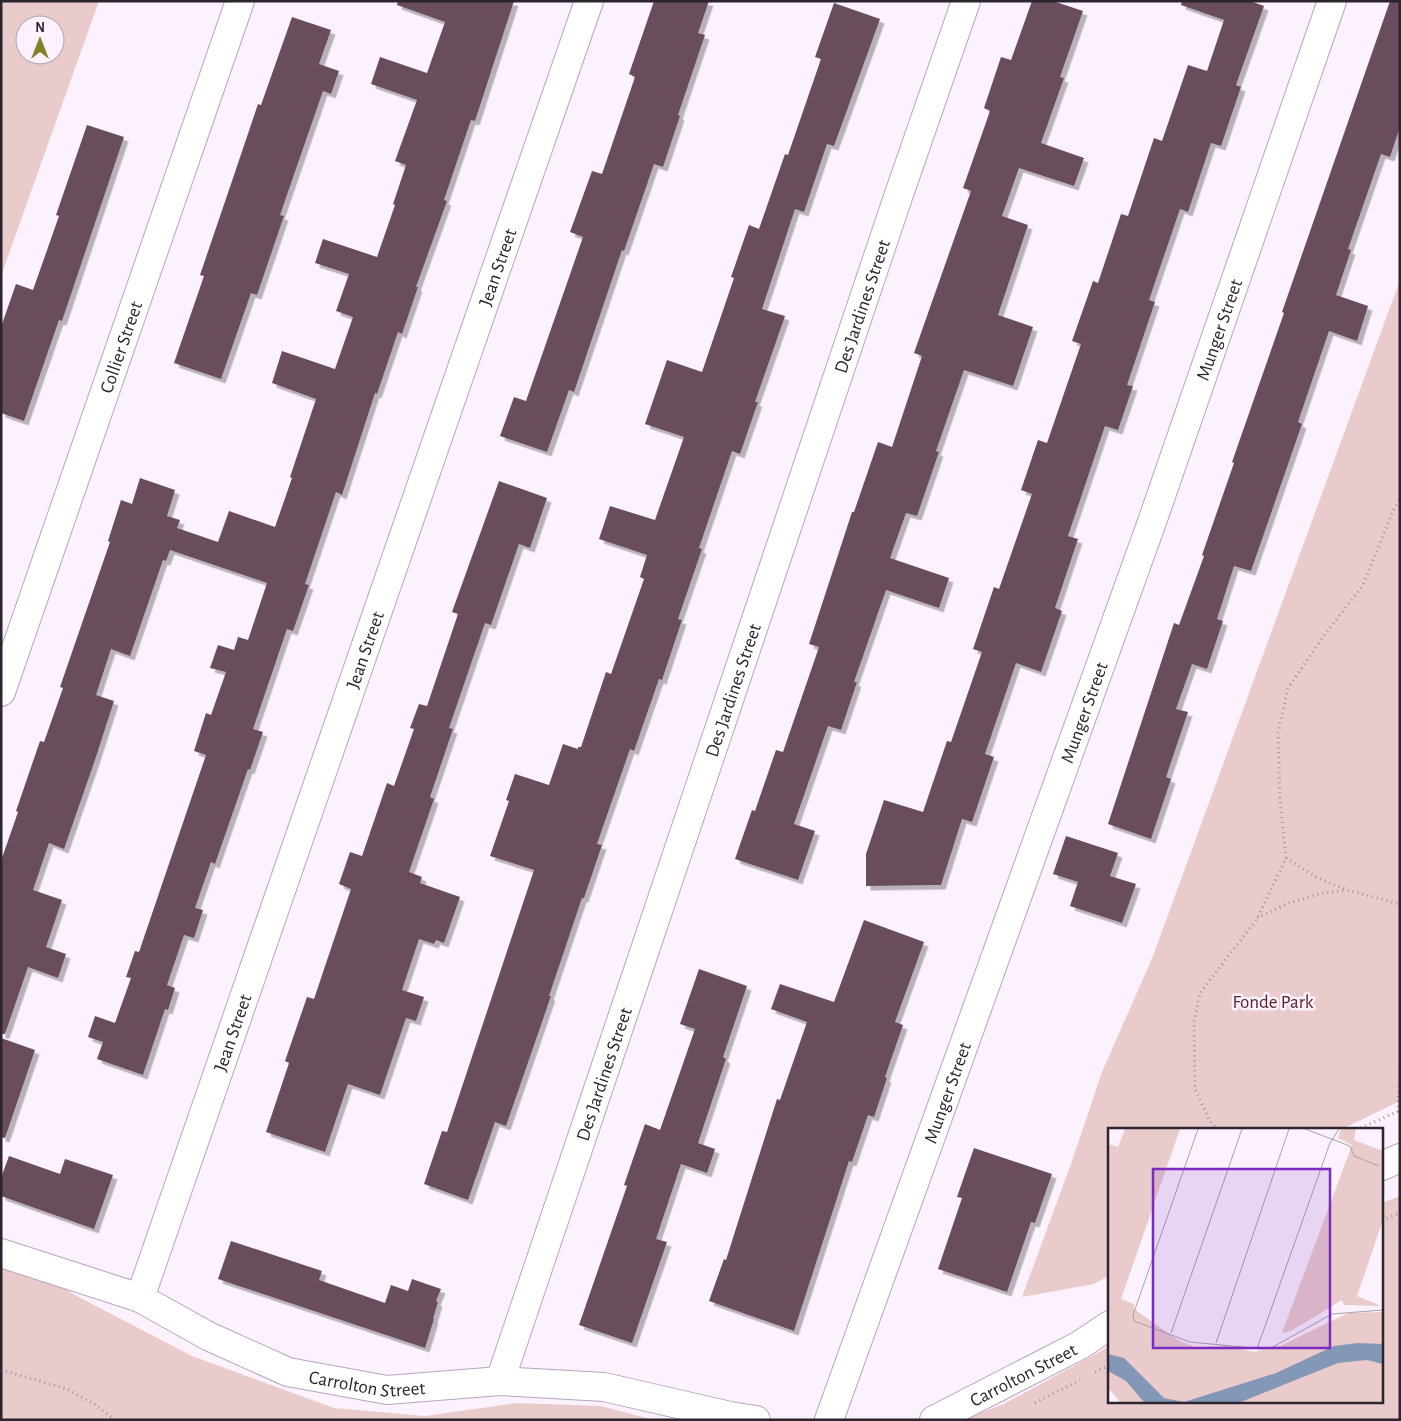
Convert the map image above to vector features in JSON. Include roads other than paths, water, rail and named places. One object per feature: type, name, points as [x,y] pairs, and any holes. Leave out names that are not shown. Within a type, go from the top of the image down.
[{"type":"street","name":"Collier Street","points":[[1,692],[240,1]]},
{"type":"street","name":"Jean Street","points":[[140,1298],[589,1]]},
{"type":"street","name":"Des Jardines Street","points":[[500,1381],[894,209],[966,1]]},
{"type":"street","name":"Munger Street","points":[[829,1420],[1153,519],[1332,1]]},
{"type":"street","points":[[1384,1165],[1400,1158]]},
{"type":"street","name":"Carrolton Street","points":[[1,1253],[140,1298],[208,1336],[288,1372],[387,1390],[500,1381],[604,1387],[730,1416],[756,1420]]},
{"type":"street","name":"Carrolton Street","points":[[934,1420],[1080,1345],[1108,1326]]},
{"type":"park label","name":"Fonde Park","points":[[1273,1001]]}]
